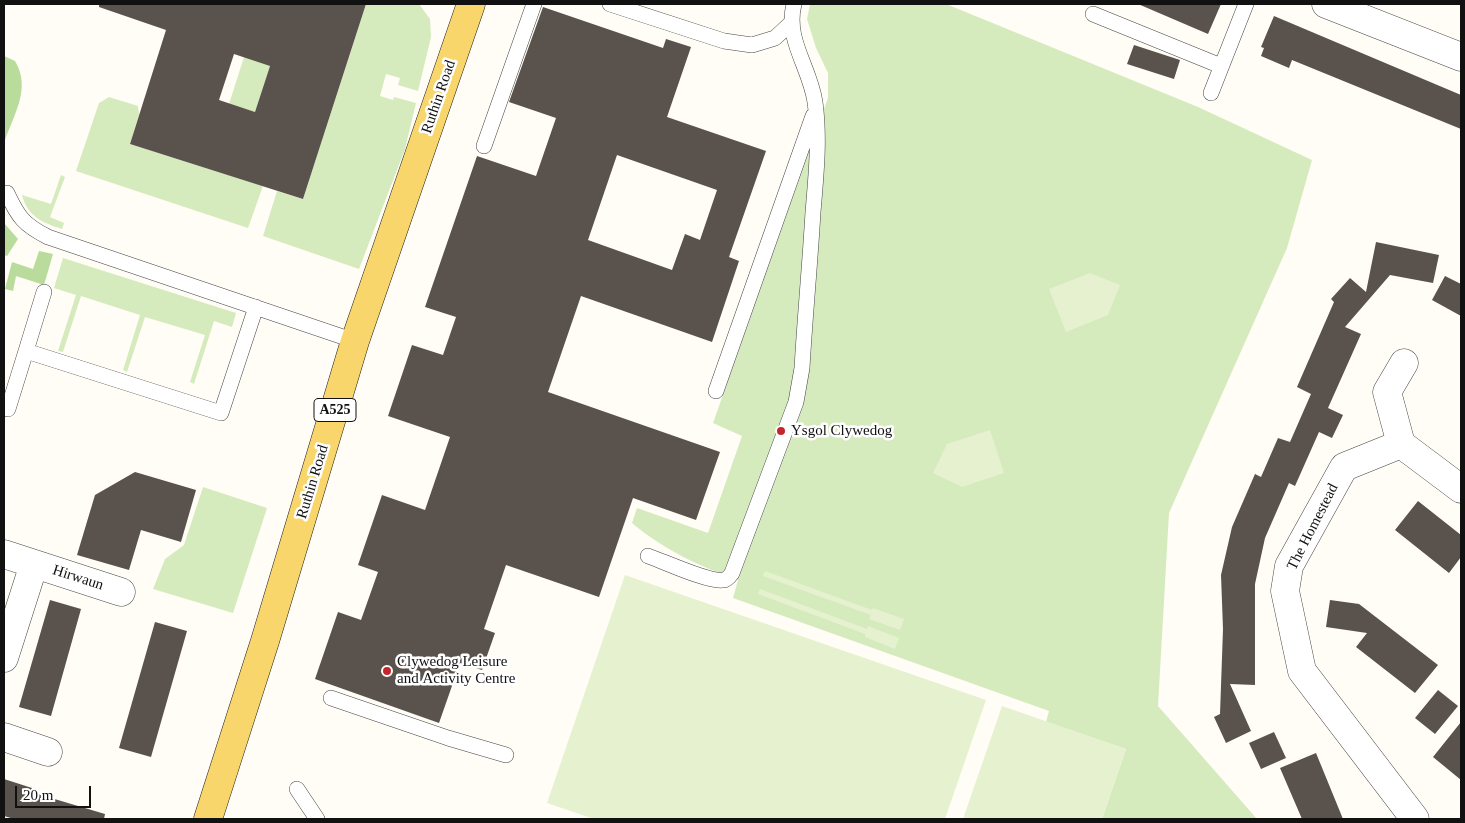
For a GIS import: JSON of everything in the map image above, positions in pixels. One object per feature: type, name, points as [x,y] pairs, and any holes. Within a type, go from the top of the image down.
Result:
[{"type":"main road","name":"Ruthin Road","points":[[208,819],[265,641],[355,341],[471,4]]},
{"type":"street","points":[[1326,4],[1461,57]]},
{"type":"street","points":[[1404,363],[1387,392],[1401,444],[1461,489]]},
{"type":"street","name":"The Homestead","points":[[1401,444],[1344,467],[1289,566],[1285,591],[1302,671],[1415,819]]},
{"type":"street","name":"Hirwaun","points":[[4,554],[121,592]]},
{"type":"street","name":"Hirwaun","points":[[4,658],[34,564]]},
{"type":"street","points":[[4,737],[48,752]]},
{"type":"lane","points":[[484,146],[534,4]]},
{"type":"lane","points":[[610,4],[724,41],[752,45],[775,38],[791,23]]},
{"type":"lane","points":[[648,556],[722,581],[732,573],[800,386],[817,156],[815,110],[810,83],[793,39],[791,23],[794,4]]},
{"type":"lane","points":[[1211,93],[1246,4]]},
{"type":"lane","points":[[1094,14],[1221,66]]},
{"type":"lane","points":[[716,391],[815,110]]},
{"type":"lane","points":[[7,193],[16,214],[31,228],[48,237],[355,341]]},
{"type":"lane","points":[[8,409],[44,292]]},
{"type":"lane","points":[[26,351],[221,413],[256,307]]},
{"type":"lane","points":[[331,698],[448,738],[506,755]]},
{"type":"lane","points":[[297,789],[317,819]]},
{"type":"green space","points":[[270,4],[290,4],[255,112],[229,104],[244,57],[251,59]]},
{"type":"green space","points":[[366,4],[419,4],[430,19],[431,37],[418,91],[398,85],[400,78],[386,74],[380,96],[393,100],[394,97],[416,103],[405,149],[359,269],[263,236],[277,191],[303,199]]},
{"type":"green space","points":[[810,4],[946,4],[1198,107],[1312,160],[1287,248],[1169,513],[1158,706],[1257,819],[1102,819],[1126,749],[1046,722],[1049,711],[733,598],[738,580],[682,556],[644,533],[632,523],[637,508],[708,533],[742,436],[713,423],[828,98],[828,73],[816,48],[807,19]]},
{"type":"green space","points":[[4,56],[15,61],[22,81],[20,100],[5,140]]},
{"type":"green space","points":[[109,97],[138,106],[139,114],[130,144],[263,186],[248,228],[76,171],[99,103]]},
{"type":"green space","points":[[61,175],[65,177],[50,217],[64,223],[62,229],[37,218],[24,202],[22,195],[51,204]]},
{"type":"green space","points":[[4,223],[18,239],[7,256],[4,255]]},
{"type":"green space","points":[[39,251],[53,254],[44,285],[16,276],[13,291],[5,289],[12,262],[33,269]]},
{"type":"green space","points":[[63,258],[236,313],[232,327],[214,321],[194,384],[190,382],[205,335],[145,317],[127,372],[123,370],[140,315],[81,296],[63,352],[58,351],[76,295],[54,288]]},
{"type":"green space","points":[[1090,273],[1120,285],[1108,315],[1066,332],[1049,289]]},
{"type":"green space","points":[[990,430],[1004,473],[962,487],[933,473],[947,444]]},
{"type":"green space","points":[[203,487],[267,508],[233,613],[153,589],[165,559],[184,545]]},
{"type":"green space","points":[[765,571],[872,610],[873,608],[904,619],[900,630],[869,619],[871,615],[763,576]]},
{"type":"green space","points":[[625,575],[986,700],[945,819],[594,819],[547,803]]},
{"type":"green space","points":[[760,589],[867,629],[868,626],[899,638],[895,649],[865,637],[865,634],[758,594]]},
{"type":"green space","points":[[1002,706],[1126,749],[1102,819],[963,819]]},
{"type":"building","points":[[99,4],[366,4],[303,199],[130,144],[166,30],[99,7]],"holes":[[[234,54],[270,66],[255,112],[219,100]]]},
{"type":"building","points":[[1138,4],[1221,4],[1208,34]]},
{"type":"building","points":[[543,7],[663,48],[666,39],[691,47],[667,117],[766,151],[729,257],[739,261],[712,342],[581,296],[548,392],[720,452],[696,520],[633,498],[599,597],[506,565],[484,629],[495,633],[482,670],[460,663],[439,723],[315,679],[338,612],[361,620],[378,572],[358,565],[382,495],[425,510],[450,437],[388,416],[412,345],[443,355],[456,317],[425,307],[477,156],[536,176],[556,118],[509,102]],"holes":[[[617,155],[717,190],[700,240],[685,234],[672,270],[588,240]]]},
{"type":"building","points":[[1274,16],[1461,95],[1461,129],[1292,60],[1289,68],[1261,56],[1264,48],[1261,47]]},
{"type":"building","points":[[1134,45],[1180,60],[1174,79],[1127,64]]},
{"type":"building","points":[[1376,242],[1439,255],[1433,283],[1390,275],[1345,327],[1361,334],[1328,408],[1343,415],[1332,438],[1319,432],[1295,486],[1289,483],[1265,538],[1255,584],[1255,685],[1230,684],[1251,731],[1226,743],[1214,717],[1220,714],[1223,629],[1221,575],[1232,527],[1255,474],[1261,477],[1278,438],[1290,442],[1311,394],[1297,387],[1334,302],[1331,299],[1350,278],[1366,292]]},
{"type":"building","points":[[1445,276],[1461,284],[1461,316],[1432,300]]},
{"type":"building","points":[[135,472],[196,490],[181,542],[141,530],[129,570],[77,555],[95,495]]},
{"type":"building","points":[[1418,501],[1461,535],[1461,557],[1449,573],[1395,530]]},
{"type":"building","points":[[50,600],[81,609],[51,716],[19,707]]},
{"type":"building","points":[[1330,600],[1359,604],[1438,665],[1415,693],[1356,647],[1367,633],[1326,627]]},
{"type":"building","points":[[155,622],[187,631],[151,757],[119,748]]},
{"type":"building","points":[[1438,690],[1458,706],[1435,734],[1415,718]]},
{"type":"building","points":[[1461,722],[1461,780],[1433,757]]},
{"type":"building","points":[[1274,732],[1286,758],[1261,769],[1249,743]]},
{"type":"building","points":[[1316,753],[1343,819],[1302,819],[1280,768]]},
{"type":"building","points":[[4,779],[32,788],[31,792],[105,814],[104,819],[14,819],[4,816]]},
{"type":"place","name":"Ysgol Clywedog","points":[[781,431]]},
{"type":"place","name":"Clywedog Leisure and Activity Centre","points":[[387,671]]}]
